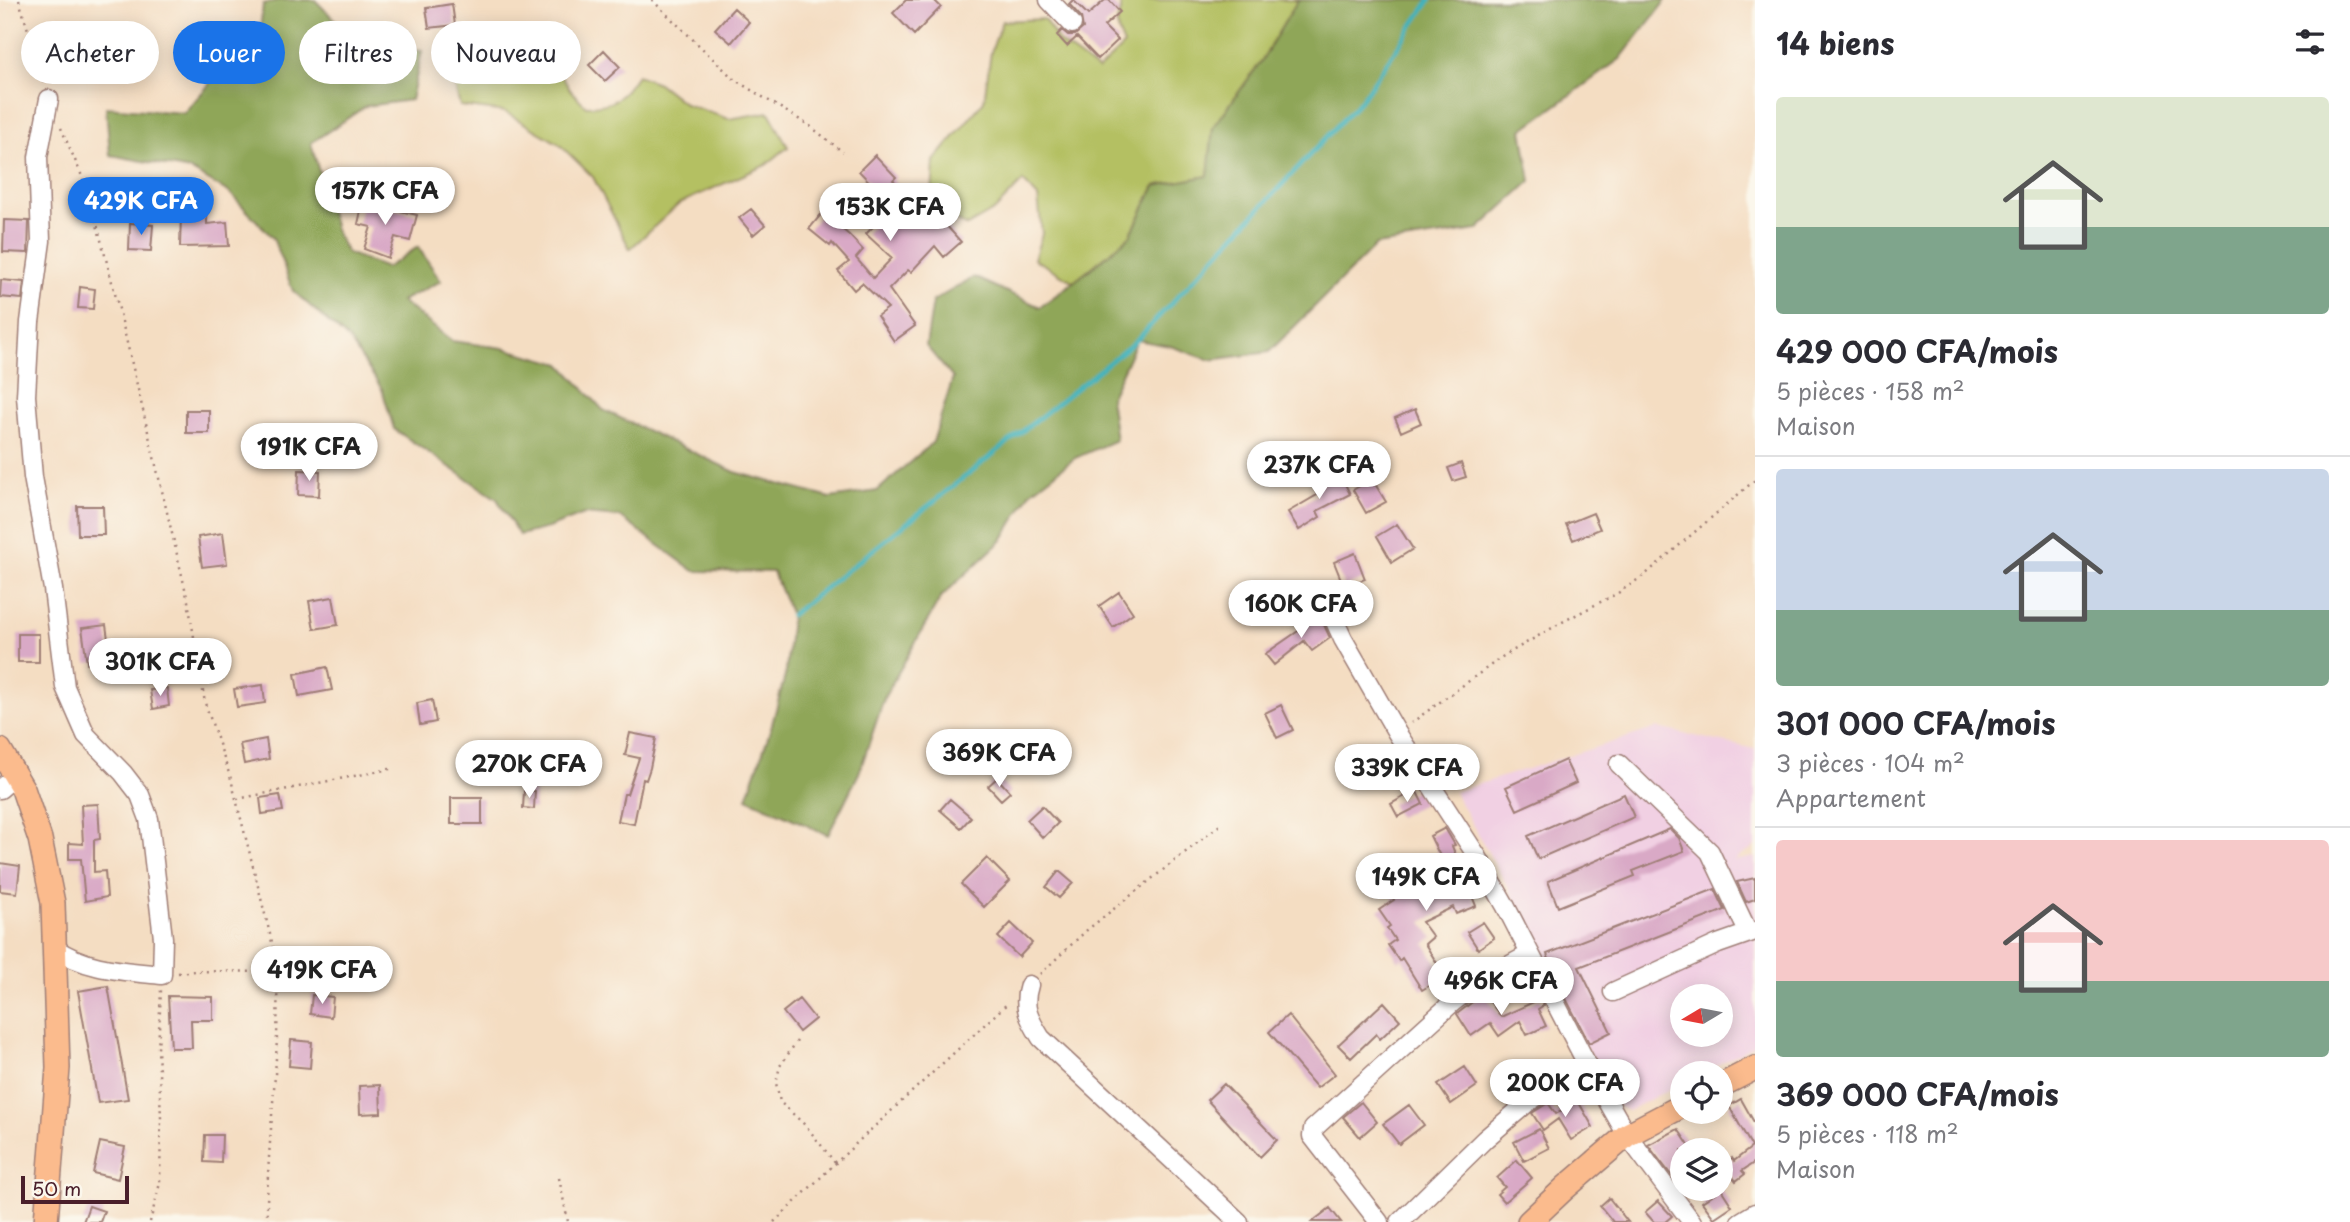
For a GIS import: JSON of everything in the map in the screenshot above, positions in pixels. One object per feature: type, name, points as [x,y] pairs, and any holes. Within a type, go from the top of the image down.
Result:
[{"type":"main road","points":[[0,750],[7,783],[23,789],[40,839],[53,903],[58,1068],[46,1222]]},
{"type":"main road","points":[[1733,1079],[1755,1068]]},
{"type":"main road","points":[[1529,1222],[1627,1136],[1670,1113]]},
{"type":"street","points":[[1049,0],[1072,24]]},
{"type":"street","points":[[49,99],[38,157],[41,241],[30,322],[26,396],[33,477],[65,687],[86,735],[141,796],[149,819],[163,938],[162,975],[111,969],[71,960],[55,948]]},
{"type":"street","points":[[1328,606],[1343,639],[1396,733],[1477,856],[1627,1136],[1692,1222]]},
{"type":"street","points":[[1613,992],[1752,932],[1710,852],[1619,764]]},
{"type":"street","points":[[1379,1222],[1312,1136],[1313,1129],[1453,1002],[1479,982],[1530,954]]},
{"type":"street","points":[[1028,985],[1025,999],[1027,1014],[1041,1038],[1240,1222]]},
{"type":"street","points":[[1400,1222],[1485,1139],[1527,1103],[1562,1080],[1590,1070]]},
{"type":"street","points":[[1740,1222],[1755,1213]]},
{"type":"path","points":[[19,0],[49,99],[88,190],[188,601],[205,703],[237,799],[274,950],[275,1098],[267,1166],[267,1222]]},
{"type":"path","points":[[652,0],[735,80],[810,126],[843,152]]},
{"type":"path","points":[[1396,733],[1503,657],[1618,593],[1646,574],[1755,480]]},
{"type":"path","points":[[237,799],[395,768]]},
{"type":"path","points":[[774,1222],[1087,930],[1220,824]]},
{"type":"path","points":[[150,1222],[160,1183],[158,1049],[162,975],[195,971],[276,972]]},
{"type":"path","points":[[797,1041],[780,1066],[776,1083],[780,1102],[806,1126],[836,1164]]},
{"type":"path","points":[[559,1178],[568,1222]]},
{"type":"shaded area","points":[[1657,728],[1755,749],[1755,846],[1734,861],[1755,857],[1755,1045],[1725,1061],[1670,1061],[1670,1089],[1628,1111],[1620,1107],[1585,1044],[1509,889],[1454,792]]},
{"type":"green space","points":[[279,0],[315,0],[336,21],[299,21],[299,84],[415,84],[411,100],[366,106],[311,143],[336,233],[347,253],[386,268],[418,247],[441,281],[401,301],[452,341],[503,348],[561,364],[603,410],[735,472],[830,498],[877,491],[933,442],[953,378],[926,346],[933,301],[974,277],[1040,307],[1130,236],[1155,186],[1208,176],[1213,128],[1262,60],[1298,0],[1666,0],[1620,59],[1522,130],[1531,181],[1477,230],[1376,245],[1269,352],[1210,360],[1170,346],[1137,340],[1110,398],[1116,440],[1075,458],[1031,492],[1002,540],[941,597],[885,696],[859,773],[828,835],[747,798],[771,728],[786,672],[791,615],[773,572],[694,571],[620,517],[584,514],[548,528],[519,535],[497,499],[394,429],[382,389],[349,340],[293,291],[273,238],[230,193],[190,170],[110,155],[106,107],[184,113],[209,84],[285,84],[285,21],[261,21],[263,4]]},
{"type":"green space","points":[[1116,0],[1298,0],[1262,60],[1213,128],[1208,176],[1155,186],[1130,236],[1074,282],[1034,259],[1042,234],[1038,197],[1023,181],[995,210],[967,226],[945,214],[938,201],[932,198],[934,161],[984,101],[991,52],[1002,21],[1044,19],[1059,42],[1098,70],[1124,45],[1117,25],[1121,5]]},
{"type":"green space","points":[[417,50],[422,51],[417,73]]},
{"type":"green space","points":[[637,75],[658,83],[685,104],[729,119],[769,112],[788,147],[766,165],[680,203],[630,249],[593,177],[559,144],[505,112],[460,106],[454,84],[567,84],[586,106],[604,105],[616,100]]},
{"type":"building","points":[[906,0],[934,0],[941,7],[914,35],[893,13]]},
{"type":"building","points":[[1073,0],[1088,15],[1105,0],[1109,0],[1120,12],[1104,26],[1118,40],[1098,59],[1077,37],[1067,46],[1057,35],[1062,30],[1068,35],[1075,35],[1083,28],[1081,17],[1069,4]]},
{"type":"building","points":[[452,4],[454,21],[431,21],[429,28],[426,8]]},
{"type":"building","points":[[734,8],[749,22],[731,43],[715,29]]},
{"type":"building","points":[[604,50],[620,67],[605,81],[589,65]]},
{"type":"building","points":[[875,155],[896,177],[893,180],[915,201],[919,195],[939,213],[937,215],[961,242],[944,257],[935,246],[911,272],[908,270],[889,289],[915,326],[894,341],[877,316],[888,308],[862,283],[854,290],[838,271],[849,262],[832,243],[830,246],[809,229],[823,212],[863,250],[856,258],[873,278],[892,258],[866,234],[891,208],[859,171]]},
{"type":"building","points":[[363,202],[417,215],[410,241],[395,237],[388,258],[364,249],[371,227],[358,224]]},
{"type":"building","points":[[751,209],[765,225],[753,235],[739,218]]},
{"type":"building","points":[[181,215],[207,216],[207,224],[227,222],[229,246],[180,247]]},
{"type":"building","points":[[4,220],[29,221],[28,253],[3,252]]},
{"type":"building","points":[[130,223],[153,225],[151,251],[129,250]]},
{"type":"building","points":[[1,280],[24,282],[22,299],[0,297]]},
{"type":"building","points":[[80,287],[95,289],[93,309],[78,308]]},
{"type":"building","points":[[1415,409],[1421,423],[1401,432],[1395,418]]},
{"type":"building","points":[[186,410],[209,410],[209,433],[186,433]]},
{"type":"building","points":[[1461,463],[1466,477],[1453,481],[1448,468]]},
{"type":"building","points":[[299,470],[320,471],[319,496],[298,495]]},
{"type":"building","points":[[1340,474],[1350,494],[1317,511],[1320,517],[1299,530],[1288,512],[1317,495],[1314,487]]},
{"type":"building","points":[[1372,479],[1386,502],[1366,513],[1353,490]]},
{"type":"building","points":[[77,506],[103,506],[104,535],[78,535]]},
{"type":"building","points":[[1593,513],[1600,529],[1573,540],[1566,524]]},
{"type":"building","points":[[1397,524],[1413,549],[1392,562],[1377,536]]},
{"type":"building","points":[[223,533],[227,564],[202,567],[198,537]]},
{"type":"building","points":[[1355,553],[1365,579],[1344,587],[1334,562]]},
{"type":"building","points":[[1119,592],[1133,613],[1113,627],[1099,606]]},
{"type":"building","points":[[333,597],[338,625],[314,629],[309,601]]},
{"type":"building","points":[[1320,616],[1330,638],[1312,651],[1304,641],[1274,665],[1265,654]]},
{"type":"building","points":[[106,625],[111,660],[87,663],[82,628]]},
{"type":"building","points":[[18,634],[39,634],[39,662],[18,662]]},
{"type":"building","points":[[327,667],[332,690],[299,696],[295,674]]},
{"type":"building","points":[[263,685],[265,703],[237,707],[234,689]]},
{"type":"building","points":[[167,688],[169,706],[153,709],[150,690]]},
{"type":"building","points":[[432,700],[436,722],[420,725],[417,703]]},
{"type":"building","points":[[1281,705],[1293,730],[1277,738],[1265,713]]},
{"type":"building","points":[[630,733],[656,738],[650,768],[646,780],[643,779],[634,824],[618,821],[624,794],[627,794],[639,758],[625,755]]},
{"type":"building","points":[[266,739],[269,759],[244,764],[240,744]]},
{"type":"building","points":[[1565,760],[1576,783],[1517,810],[1506,787]]},
{"type":"building","points":[[997,778],[1010,792],[1001,800],[988,786]]},
{"type":"building","points":[[1416,790],[1423,804],[1398,817],[1391,804]]},
{"type":"building","points":[[524,791],[535,791],[534,809],[523,808]]},
{"type":"building","points":[[1624,794],[1634,817],[1538,859],[1528,836]]},
{"type":"building","points":[[280,795],[283,811],[262,814],[260,798]]},
{"type":"building","points":[[451,798],[482,798],[482,824],[451,824]]},
{"type":"building","points":[[950,799],[971,817],[961,828],[940,810]]},
{"type":"building","points":[[98,804],[100,839],[94,840],[94,872],[105,871],[107,897],[85,901],[81,859],[69,859],[69,843],[83,844],[81,805]]},
{"type":"building","points":[[1042,806],[1058,823],[1043,838],[1027,820]]},
{"type":"building","points":[[1445,828],[1455,845],[1452,846],[1476,906],[1456,914],[1453,907],[1422,922],[1433,937],[1425,944],[1445,976],[1422,990],[1402,958],[1399,961],[1388,945],[1395,940],[1387,928],[1390,926],[1379,910],[1394,900],[1390,892],[1416,877],[1426,895],[1447,886],[1437,863],[1442,860],[1430,836]]},
{"type":"building","points":[[1670,829],[1679,838],[1684,851],[1633,871],[1635,876],[1558,907],[1548,881]]},
{"type":"building","points":[[987,858],[1010,881],[984,907],[961,884]]},
{"type":"building","points":[[0,863],[20,866],[17,893],[0,891]]},
{"type":"building","points":[[1059,871],[1073,883],[1059,898],[1046,887]]},
{"type":"building","points":[[1755,878],[1755,899],[1746,902],[1737,882]]},
{"type":"building","points":[[1715,889],[1725,910],[1579,967],[1611,1032],[1589,1043],[1559,985],[1547,954]]},
{"type":"building","points":[[1483,922],[1494,938],[1478,949],[1467,932]]},
{"type":"building","points":[[1011,923],[1032,943],[1019,957],[998,937]]},
{"type":"building","points":[[108,986],[128,1099],[98,1103],[78,991]]},
{"type":"building","points":[[1484,993],[1501,1017],[1540,999],[1544,1005],[1538,1009],[1546,1026],[1527,1035],[1520,1021],[1499,1036],[1490,1023],[1471,1036],[1457,1014]]},
{"type":"building","points":[[312,995],[333,997],[331,1017],[310,1014]]},
{"type":"building","points":[[168,996],[213,997],[213,1020],[191,1020],[192,1048],[171,1048]]},
{"type":"building","points":[[799,999],[815,1019],[799,1032],[783,1012]]},
{"type":"building","points":[[1384,1002],[1400,1020],[1380,1039],[1376,1034],[1351,1058],[1338,1045]]},
{"type":"building","points":[[1288,1015],[1335,1074],[1317,1088],[1269,1032]]},
{"type":"building","points":[[291,1040],[312,1042],[310,1068],[289,1066]]},
{"type":"building","points":[[1465,1067],[1477,1086],[1451,1104],[1438,1085]]},
{"type":"building","points":[[1224,1084],[1277,1140],[1260,1157],[1207,1100]]},
{"type":"building","points":[[380,1085],[381,1113],[360,1114],[359,1086]]},
{"type":"building","points":[[1741,1099],[1755,1124],[1755,1162],[1742,1171],[1745,1174],[1736,1181],[1733,1177],[1733,1160],[1752,1147],[1733,1113],[1733,1104]]},
{"type":"building","points":[[1578,1101],[1593,1127],[1571,1140],[1558,1119],[1543,1130],[1532,1113],[1548,1103],[1556,1114]]},
{"type":"building","points":[[1361,1102],[1377,1122],[1360,1137],[1343,1117]]},
{"type":"building","points":[[1409,1105],[1424,1125],[1399,1144],[1383,1124]]},
{"type":"building","points":[[1539,1129],[1549,1148],[1524,1161],[1514,1142]]},
{"type":"building","points":[[1678,1129],[1684,1138],[1670,1138],[1670,1173],[1648,1145]]},
{"type":"building","points":[[205,1135],[222,1135],[221,1163],[204,1162]]},
{"type":"building","points":[[100,1142],[125,1147],[118,1179],[93,1173]]},
{"type":"building","points":[[1517,1160],[1532,1178],[1504,1202],[1497,1194],[1505,1187],[1497,1178]]},
{"type":"building","points":[[1609,1198],[1628,1222],[1613,1222],[1600,1206]]},
{"type":"building","points":[[1658,1201],[1672,1216],[1665,1222],[1654,1222],[1645,1212]]},
{"type":"building","points":[[1729,1201],[1732,1206],[1714,1218],[1702,1202]]},
{"type":"building","points":[[89,1206],[104,1211],[100,1222],[83,1222]]},
{"type":"building","points":[[1330,1208],[1341,1222],[1312,1222]]},
{"type":"waterway","points":[[791,615],[1137,340],[1361,100],[1430,0]]}]
